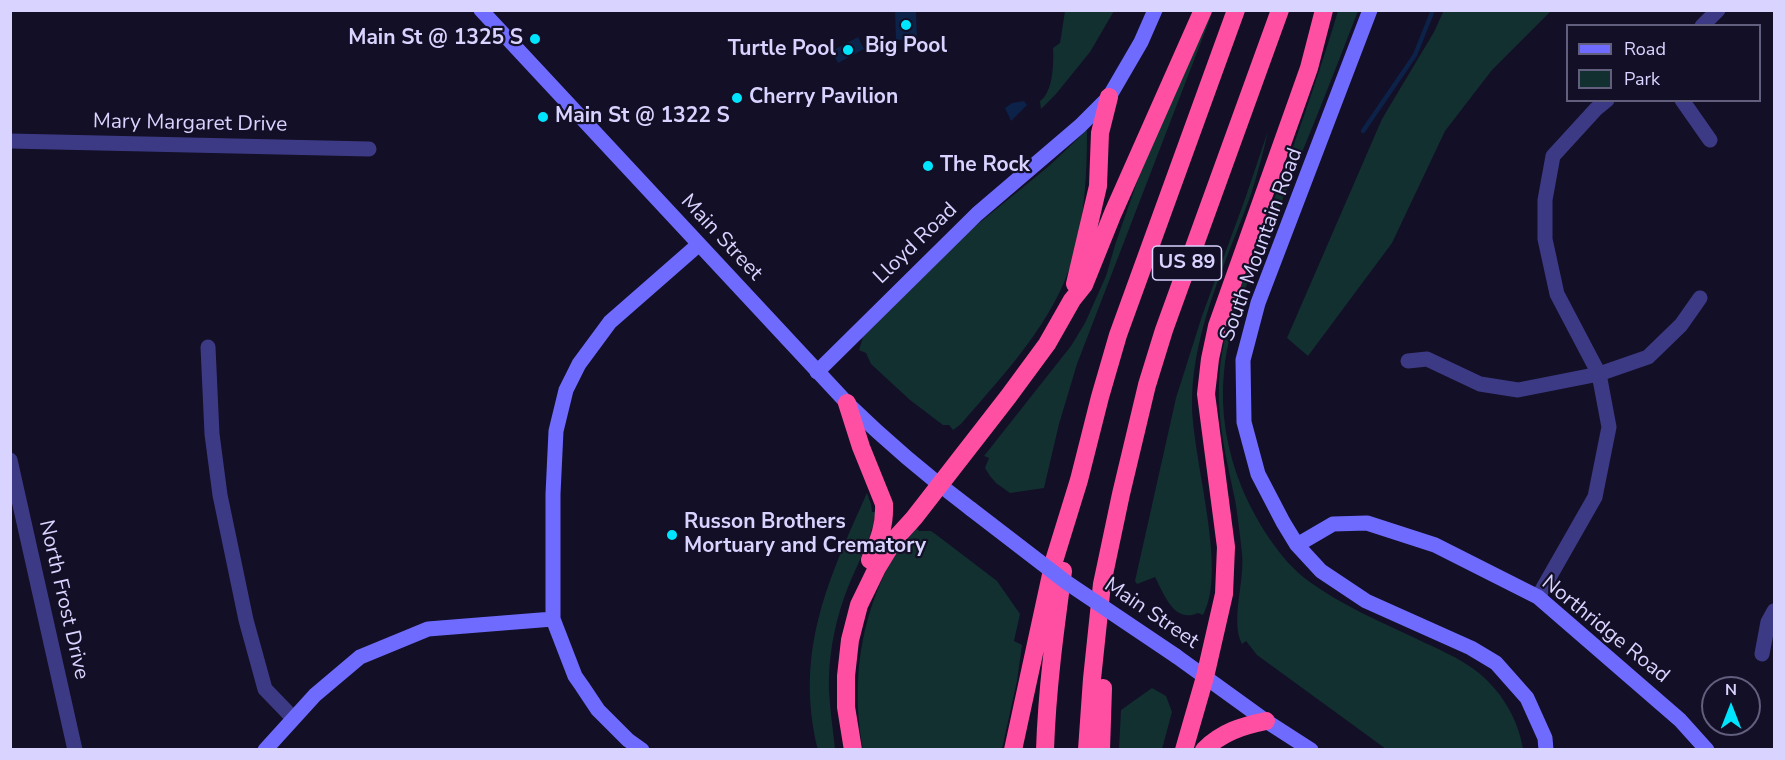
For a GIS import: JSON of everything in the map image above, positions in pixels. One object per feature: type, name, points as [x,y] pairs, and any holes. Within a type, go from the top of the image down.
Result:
[{"type":"highway","points":[[853,750],[846,707],[846,676],[850,640],[859,605],[894,540],[914,518],[1047,344],[1072,300],[1084,285],[1113,213],[1203,10]]},
{"type":"highway","name":"US 89","points":[[1046,750],[1046,712],[1055,627],[1078,480],[1118,335],[1236,10]]},
{"type":"highway","name":"US 89","points":[[1087,750],[1102,584],[1120,494],[1147,385],[1164,330],[1280,10]]},
{"type":"highway","points":[[1184,750],[1205,677],[1224,594],[1226,547],[1207,403],[1207,376],[1213,342],[1309,68],[1324,10]]},
{"type":"highway","points":[[1072,300],[1098,186],[1100,133],[1109,97]]},
{"type":"highway","points":[[846,403],[884,504],[881,536],[862,585],[864,595]]},
{"type":"highway","points":[[1013,750],[1054,561],[1078,480]]},
{"type":"highway","points":[[1101,750],[1106,648],[1115,567],[1115,523]]},
{"type":"highway","points":[[1204,750],[1215,739],[1239,727],[1266,721]]},
{"type":"street","name":"Main Street","points":[[481,10],[846,403],[886,441],[939,485],[1066,582],[1311,750]]},
{"type":"street","name":"Lloyd Road","points":[[817,372],[978,214],[1083,123],[1109,97],[1155,10]]},
{"type":"street","name":"South Mountain Road","points":[[1370,10],[1258,303],[1243,360],[1244,422],[1258,474],[1297,545],[1322,571],[1366,601],[1471,648],[1496,663],[1527,698],[1545,738],[1546,750]]},
{"type":"street","points":[[1704,24],[1718,10]]},
{"type":"street","points":[[1538,597],[1595,498],[1609,427],[1599,374],[1557,294],[1545,239],[1545,200],[1553,156],[1605,102]]},
{"type":"street","points":[[1683,102],[1710,140]]},
{"type":"street","name":"Mary Margaret Drive","points":[[10,141],[369,149]]},
{"type":"street","points":[[642,750],[628,740],[598,710],[574,676],[554,619],[552,494],[555,440],[566,390],[579,364],[610,322],[698,245]]},
{"type":"street","points":[[1408,361],[1427,359],[1480,384],[1518,390],[1599,374],[1648,357],[1681,325],[1700,298]]},
{"type":"street","points":[[208,347],[212,434],[219,495],[246,620],[266,689],[293,718]]},
{"type":"street","name":"North Frost Drive","points":[[10,460],[75,750]]},
{"type":"street","name":"Northridge Road","points":[[1297,545],[1333,524],[1367,523],[1434,545],[1538,597],[1680,720],[1707,750]]},
{"type":"street","points":[[1762,654],[1767,622],[1774,611]]},
{"type":"street","points":[[265,750],[315,695],[360,657],[428,629],[554,619]]},
{"type":"green space","points":[[1444,10],[1551,11],[1492,70],[1445,131],[1392,243],[1308,356],[1287,338],[1382,119],[1434,32]]},
{"type":"green space","points":[[1065,11],[1114,11],[1090,52],[1041,109],[1040,101],[1048,91],[1050,84],[1053,48],[1060,43]]},
{"type":"green space","points":[[1206,11],[1213,11],[1077,364],[1059,424],[1044,488],[1010,493],[990,476],[985,468],[989,458],[984,456],[1071,346],[1085,323],[1106,276],[1142,168]]},
{"type":"green space","points":[[1338,11],[1358,11],[1252,271],[1231,331],[1223,387],[1224,417],[1229,446],[1242,488],[1254,512],[1269,538],[1287,561],[1307,580],[1347,605],[1448,654],[1475,670],[1493,686],[1507,705],[1517,726],[1523,749],[1386,749],[1257,655],[1246,641],[1242,644],[1239,635],[1237,624],[1242,554],[1236,506],[1221,427],[1219,398],[1224,341],[1229,321],[1294,143]]},
{"type":"green space","points":[[1087,130],[1083,211],[1073,258],[1054,304],[1026,346],[994,386],[953,430],[949,425],[943,425],[910,400],[871,364],[866,353],[859,350],[863,337],[967,233],[1049,166]]},
{"type":"green space","points":[[1268,131],[1253,189],[1205,321],[1194,372],[1193,421],[1212,569],[1210,595],[1203,615],[1182,614],[1171,606],[1155,577],[1137,584],[1135,581],[1176,398],[1202,316]]},
{"type":"green space","points":[[867,493],[872,512],[876,512],[874,523],[840,609],[831,655],[829,690],[835,749],[818,750],[812,714],[810,681],[819,617],[840,556]]},
{"type":"green space","points":[[916,528],[919,531],[931,531],[997,581],[1020,614],[1014,641],[1022,645],[1017,681],[1002,749],[863,750],[858,684],[868,619],[883,577],[901,545]]},
{"type":"green space","points":[[1152,688],[1166,696],[1172,712],[1162,749],[1119,749],[1121,710]]},
{"type":"water","name":"Big Pool","points":[[895,11],[916,11],[917,39],[896,40]]},
{"type":"water","name":"Turtle Pool","points":[[858,37],[864,49],[838,63],[832,51]]},
{"type":"water","points":[[1024,101],[1027,105],[1011,121],[1005,108],[1012,103]]},
{"type":"waterway","points":[[1363,131],[1415,55],[1433,10]]},
{"type":"place","name":"Big Pool","points":[[906,25]]},
{"type":"place","name":"Main St @ 1325 S","points":[[535,39]]},
{"type":"place","name":"Turtle Pool","points":[[848,50]]},
{"type":"place","name":"Cherry Pavilion","points":[[737,98]]},
{"type":"place","name":"Main St @ 1322 S","points":[[543,117]]},
{"type":"place","name":"The Rock","points":[[928,166]]},
{"type":"place","name":"Russon Brothers Mortuary and Crematory","points":[[672,535]]}]
